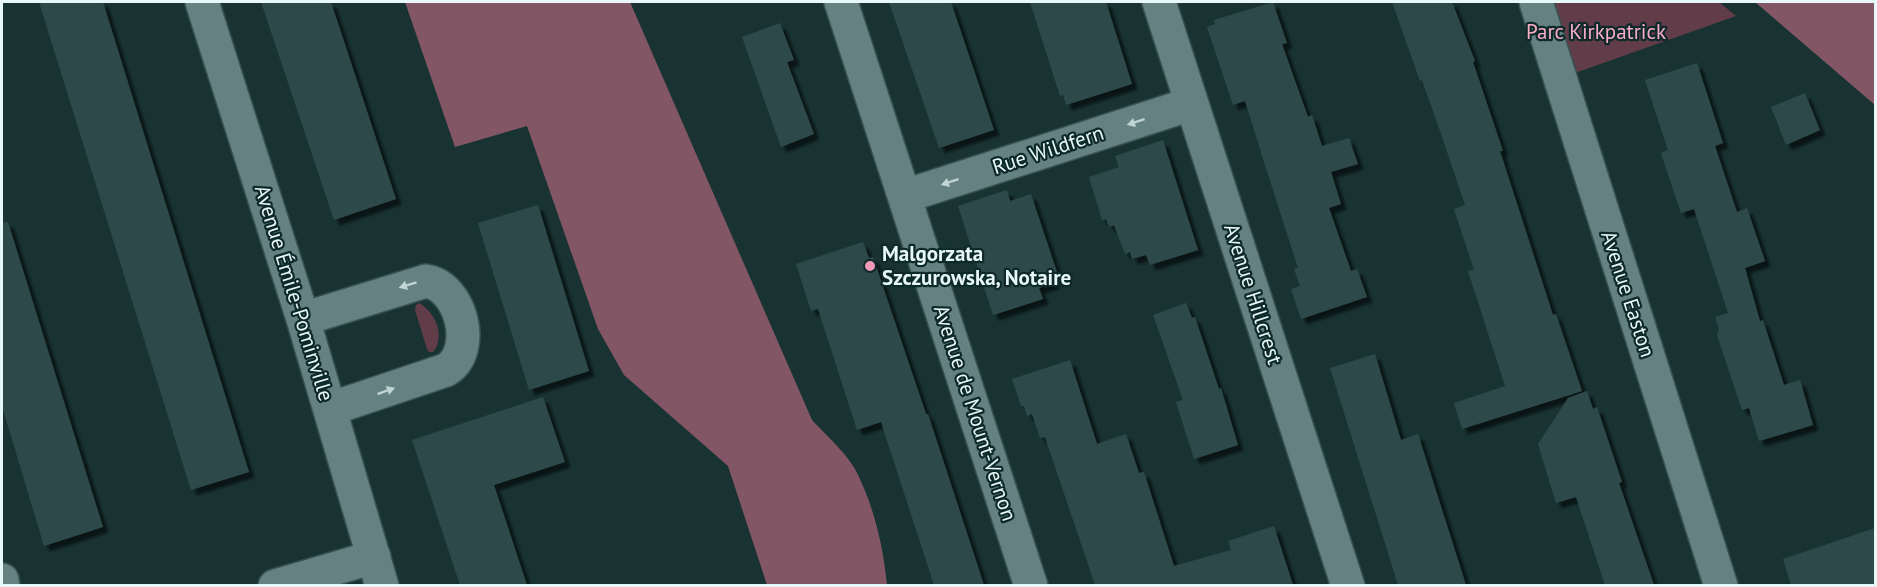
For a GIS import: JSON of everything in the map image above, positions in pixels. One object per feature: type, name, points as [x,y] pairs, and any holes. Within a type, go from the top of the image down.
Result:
[{"type":"street","name":"Avenue Émile-Pominville","points":[[202,2],[303,319],[378,571]]},
{"type":"street","name":"Avenue de Mount-Vernon","points":[[841,2],[1031,585]]},
{"type":"street","name":"Avenue Hillcrest","points":[[1159,2],[1348,585]]},
{"type":"street","name":"Avenue Easton","points":[[1536,2],[1721,585]]},
{"type":"street","name":"Rue Wildfern","points":[[905,196],[1191,104]]},
{"type":"street","points":[[303,319],[426,280],[440,285],[447,292],[459,316],[463,343],[460,355],[454,364],[446,369],[330,409]]},
{"type":"street","points":[[275,585],[378,571]]},
{"type":"street","points":[[2,580],[3,585]]},
{"type":"green space","name":"Parc Kirkpatrick","points":[[1553,2],[1719,2],[1736,16],[1575,73]]},
{"type":"green space","points":[[419,303],[430,312],[439,332],[437,346],[433,352],[427,349],[415,310]]},
{"type":"shaded area","points":[[405,2],[630,2],[812,420],[846,457],[862,483],[877,526],[887,585],[767,585],[728,466],[624,375],[598,329],[527,126],[455,147]]},
{"type":"shaded area","points":[[1755,2],[1875,2],[1875,105]]},
{"type":"building","points":[[39,2],[103,2],[249,472],[191,490]]},
{"type":"building","points":[[261,2],[331,2],[396,199],[334,220]]},
{"type":"building","points":[[889,2],[951,2],[994,130],[939,148]]},
{"type":"building","points":[[1030,2],[1106,2],[1132,84],[1066,105],[1063,95],[1060,96]]},
{"type":"building","points":[[1273,2],[1287,43],[1282,44],[1308,117],[1312,115],[1322,146],[1349,138],[1358,164],[1331,172],[1341,204],[1329,208],[1351,271],[1357,269],[1367,297],[1301,319],[1291,289],[1300,286],[1294,269],[1298,268],[1245,101],[1233,105],[1207,27],[1215,24],[1214,20]]},
{"type":"building","points":[[1392,2],[1452,2],[1475,61],[1473,62],[1503,151],[1500,151],[1553,315],[1556,314],[1582,391],[1462,429],[1454,403],[1505,386],[1468,271],[1474,270],[1454,209],[1465,205],[1422,80],[1420,81]]},
{"type":"building","points":[[780,23],[794,60],[787,62],[814,134],[781,147],[742,37]]},
{"type":"building","points":[[1697,63],[1723,143],[1715,146],[1737,212],[1747,208],[1765,261],[1745,268],[1760,321],[1763,320],[1784,385],[1800,380],[1813,425],[1759,441],[1749,408],[1742,410],[1717,335],[1719,329],[1715,317],[1728,313],[1694,209],[1681,213],[1661,153],[1668,150],[1645,80]]},
{"type":"building","points":[[1805,93],[1820,130],[1786,145],[1771,107]]},
{"type":"building","points":[[1163,140],[1198,250],[1150,265],[1146,255],[1132,259],[1130,252],[1125,254],[1114,225],[1109,227],[1106,219],[1102,220],[1089,177],[1119,167],[1115,156]]},
{"type":"building","points":[[1007,190],[1010,201],[1031,194],[1058,275],[1052,277],[1054,284],[1039,288],[1043,299],[993,315],[958,206]]},
{"type":"building","points":[[538,205],[589,371],[529,390],[478,223]]},
{"type":"building","points":[[8,222],[103,527],[44,546],[2,406],[2,223]]},
{"type":"building","points":[[863,242],[869,258],[873,257],[984,585],[934,585],[881,422],[857,430],[818,309],[811,311],[796,264]]},
{"type":"building","points":[[1186,303],[1192,318],[1195,317],[1219,389],[1221,388],[1238,445],[1194,459],[1176,402],[1183,400],[1153,315]]},
{"type":"building","points":[[1375,354],[1401,440],[1418,434],[1466,585],[1398,585],[1330,368]]},
{"type":"building","points":[[1070,360],[1097,444],[1126,434],[1139,473],[1144,472],[1174,566],[1231,550],[1228,541],[1274,526],[1293,585],[1095,585],[1045,437],[1040,438],[1032,414],[1027,416],[1024,406],[1021,406],[1012,379]]},
{"type":"building","points":[[1587,391],[1593,409],[1597,407],[1622,482],[1619,483],[1654,585],[1605,585],[1576,497],[1556,503],[1538,444],[1568,398]]},
{"type":"building","points":[[543,397],[565,462],[494,485],[527,585],[460,585],[412,440]]},
{"type":"building","points":[[1875,528],[1875,585],[1791,585],[1783,559]]},
{"type":"place","name":"Malgorzata Szczurowska, Notaire","points":[[870,266]]}]
